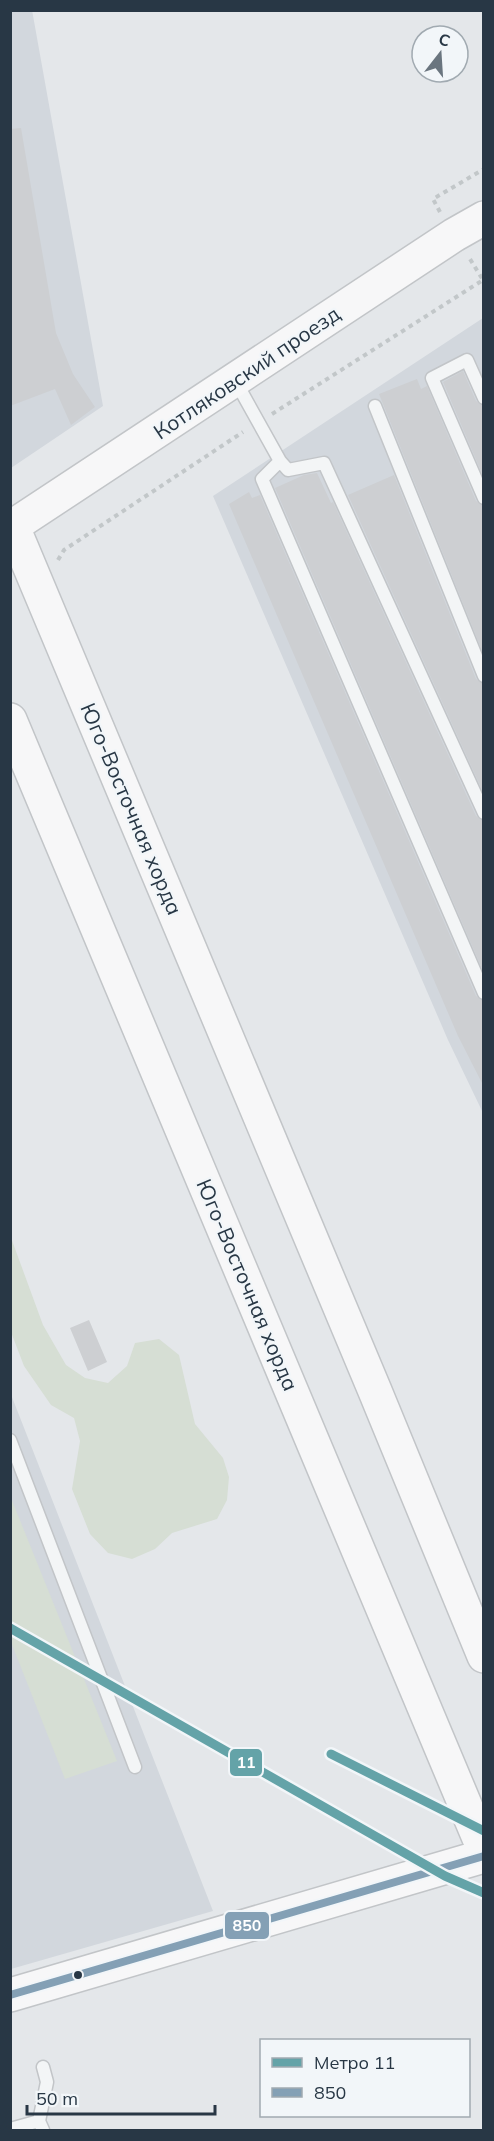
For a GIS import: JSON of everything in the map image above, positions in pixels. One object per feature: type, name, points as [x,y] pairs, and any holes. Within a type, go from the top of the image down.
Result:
[{"type":"main road","name":"Котляковский проезд","points":[[12,527],[483,218]]},
{"type":"main road","name":"Юго-Восточная хорда","points":[[12,527],[375,1391],[483,1656]]},
{"type":"main road","name":"Юго-Восточная хорда","points":[[10,720],[483,1850]]},
{"type":"main road","points":[[10,1995],[483,1856]]},
{"type":"lane","points":[[483,398],[467,360],[432,378],[483,498]]},
{"type":"lane","points":[[236,381],[280,461],[288,470],[324,463],[483,813]]},
{"type":"lane","points":[[375,406],[483,676]]},
{"type":"lane","points":[[280,461],[262,479],[483,993]]},
{"type":"lane","points":[[10,1440],[135,1767]]},
{"type":"lane","points":[[10,2129],[41,2126],[47,2082],[43,2067]]},
{"type":"path","points":[[58,569],[59,556],[64,550],[258,422],[483,280],[433,199],[483,169]]},
{"type":"shaded area","points":[[32,10],[103,406],[11,468],[10,11]]},
{"type":"shaded area","points":[[483,318],[483,1113],[448,1040],[213,496]]},
{"type":"shaded area","points":[[10,1235],[43,1325],[66,1365],[85,1378],[108,1383],[127,1366],[135,1343],[159,1339],[179,1355],[195,1424],[223,1458],[229,1477],[227,1500],[217,1519],[172,1533],[155,1549],[132,1559],[108,1553],[90,1534],[72,1489],[80,1441],[74,1418],[51,1405],[24,1366],[11,1332]]},
{"type":"shaded area","points":[[10,1392],[213,1911],[11,1969],[10,1969]]},
{"type":"shaded area","points":[[11,1498],[117,1761],[65,1779],[11,1642]]},
{"type":"building","points":[[21,128],[56,333],[73,374],[95,407],[71,425],[55,389],[10,406],[10,129]]},
{"type":"building","points":[[463,371],[476,401],[483,406],[483,476],[443,382]]},
{"type":"building","points":[[417,379],[421,389],[427,386],[476,501],[483,506],[483,653],[379,394]]},
{"type":"building","points":[[317,473],[331,503],[333,502],[476,816],[483,821],[483,971],[275,488],[304,475]]},
{"type":"building","points":[[394,475],[476,679],[483,684],[483,792],[348,495]]},
{"type":"building","points":[[249,492],[252,498],[260,495],[476,996],[483,1001],[483,1085],[458,1036],[229,504]]},
{"type":"building","points":[[89,1320],[107,1362],[88,1371],[70,1328]]},
{"type":"metro line","name":"11","points":[[10,1628],[445,1876],[484,1893]]},
{"type":"metro line","name":"11","points":[[331,1754],[484,1831]]},
{"type":"transit line","name":"850","points":[[10,1995],[484,1856]]}]
